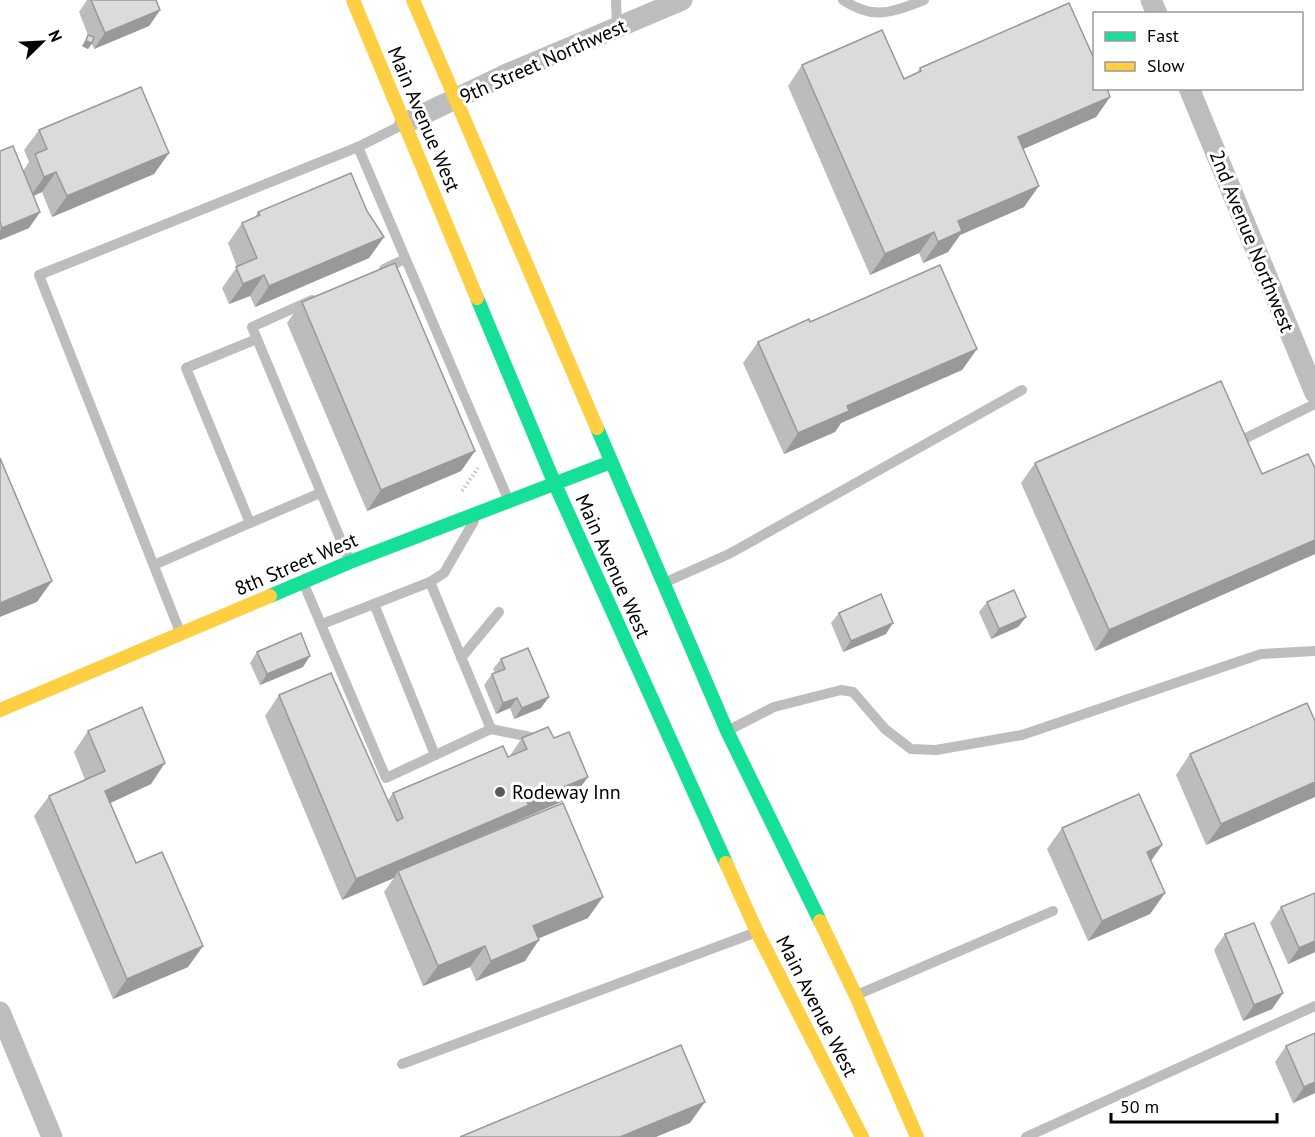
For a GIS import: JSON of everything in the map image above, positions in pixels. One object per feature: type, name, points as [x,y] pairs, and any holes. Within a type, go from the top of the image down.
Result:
[{"type":"main road","name":"Main Avenue West","points":[[352,0],[554,482],[757,932],[862,1137]]},
{"type":"main road","name":"Main Avenue West","points":[[413,0],[663,584],[728,730],[856,996],[917,1137]]},
{"type":"main road","name":"8th Street West","points":[[0,711],[350,562],[508,499],[611,462]]},
{"type":"street","name":"9th Street Northwest","points":[[405,123],[682,0]]},
{"type":"street","name":"2nd Avenue Northwest","points":[[1190,90],[1315,393]]},
{"type":"street","points":[[0,1012],[52,1137]]},
{"type":"lane","points":[[616,0],[617,28]]},
{"type":"lane","points":[[843,0],[855,8],[886,14],[924,0]]},
{"type":"lane","points":[[181,634],[39,275],[358,147],[405,123]]},
{"type":"lane","points":[[358,147],[508,499]]},
{"type":"lane","points":[[372,274],[405,259]]},
{"type":"lane","points":[[328,293],[252,327],[350,562]]},
{"type":"lane","points":[[250,523],[186,369],[257,339]]},
{"type":"lane","points":[[663,584],[729,554],[1022,390]]},
{"type":"lane","points":[[1244,439],[1315,404]]},
{"type":"lane","points":[[154,565],[320,492]]},
{"type":"lane","points":[[322,624],[430,582],[444,573],[457,554],[478,512]]},
{"type":"lane","points":[[303,582],[386,778],[490,729],[548,740]]},
{"type":"lane","points":[[430,582],[490,729]]},
{"type":"lane","points":[[374,604],[435,754]]},
{"type":"lane","points":[[461,658],[499,612]]},
{"type":"lane","points":[[728,730],[774,707],[841,690],[853,692],[885,729],[911,749],[936,750],[1022,735],[1261,654],[1315,651]]},
{"type":"lane","points":[[856,996],[1053,911]]},
{"type":"lane","points":[[402,1064],[757,932]]},
{"type":"lane","points":[[1026,1137],[1315,1006]]},
{"type":"building","points":[[91,0],[156,0],[160,10],[105,33]]},
{"type":"building","points":[[1069,3],[1093,57],[1093,90],[1108,90],[1110,97],[1018,137],[1039,186],[958,221],[962,231],[938,242],[934,232],[885,254],[802,65],[882,30],[904,79],[921,71],[920,68]]},
{"type":"building","points":[[88,35],[94,37],[92,43],[86,41]]},
{"type":"building","points":[[141,87],[169,153],[67,196],[56,172],[44,177],[35,154],[47,149],[39,130]]},
{"type":"building","points":[[13,146],[40,212],[2,228],[0,222],[0,151]]},
{"type":"building","points":[[351,173],[367,211],[384,237],[269,286],[264,275],[243,284],[236,267],[257,258],[242,223],[260,215],[258,212]]},
{"type":"building","points":[[395,263],[475,451],[381,490],[302,302]]},
{"type":"building","points":[[940,265],[977,349],[847,406],[849,411],[798,433],[758,342],[809,319],[810,322]]},
{"type":"building","points":[[1221,381],[1262,474],[1308,454],[1315,468],[1315,540],[1109,630],[1035,463]]},
{"type":"building","points":[[0,458],[52,581],[0,603]]},
{"type":"building","points":[[1014,590],[1026,617],[999,629],[987,602]]},
{"type":"building","points":[[881,594],[893,623],[851,641],[839,613]]},
{"type":"building","points":[[301,633],[310,656],[267,674],[257,652]]},
{"type":"building","points":[[528,648],[549,697],[522,708],[517,698],[503,703],[492,674],[505,669],[501,659]]},
{"type":"building","name":"Rodeway Inn","points":[[331,673],[397,821],[403,818],[393,793],[503,746],[508,757],[527,749],[522,738],[548,727],[554,738],[569,732],[588,777],[527,802],[529,805],[356,879],[279,695]]},
{"type":"building","points":[[1307,703],[1315,721],[1315,782],[1221,824],[1190,754]]},
{"type":"building","points":[[142,707],[165,763],[105,791],[136,863],[162,852],[203,946],[127,979],[49,796],[105,771],[88,731]]},
{"type":"building","points":[[1139,794],[1162,845],[1147,852],[1165,893],[1102,921],[1062,828]]},
{"type":"building","points":[[563,803],[603,897],[533,926],[539,940],[491,961],[485,946],[438,966],[398,871]]},
{"type":"building","points":[[1315,893],[1315,941],[1299,948],[1281,907]]},
{"type":"building","points":[[1254,923],[1283,993],[1254,1005],[1225,934]]},
{"type":"building","points":[[1315,1033],[1315,1082],[1304,1087],[1286,1046]]},
{"type":"building","points":[[681,1045],[705,1102],[620,1137],[460,1137]]},
{"type":"traffic: fast","points":[[477,298],[554,482],[726,863]]},
{"type":"traffic: fast","points":[[597,428],[727,731],[820,921]]},
{"type":"traffic: fast","points":[[270,596],[350,562],[611,462]]},
{"type":"traffic: slow","points":[[353,0],[477,298]]},
{"type":"traffic: slow","points":[[413,0],[597,428]]},
{"type":"traffic: slow","points":[[0,710],[270,596]]},
{"type":"traffic: slow","points":[[726,863],[757,932],[862,1137]]},
{"type":"traffic: slow","points":[[820,921],[856,996],[917,1137]]},
{"type":"place","name":"Rodeway Inn","points":[[500,792]]}]
